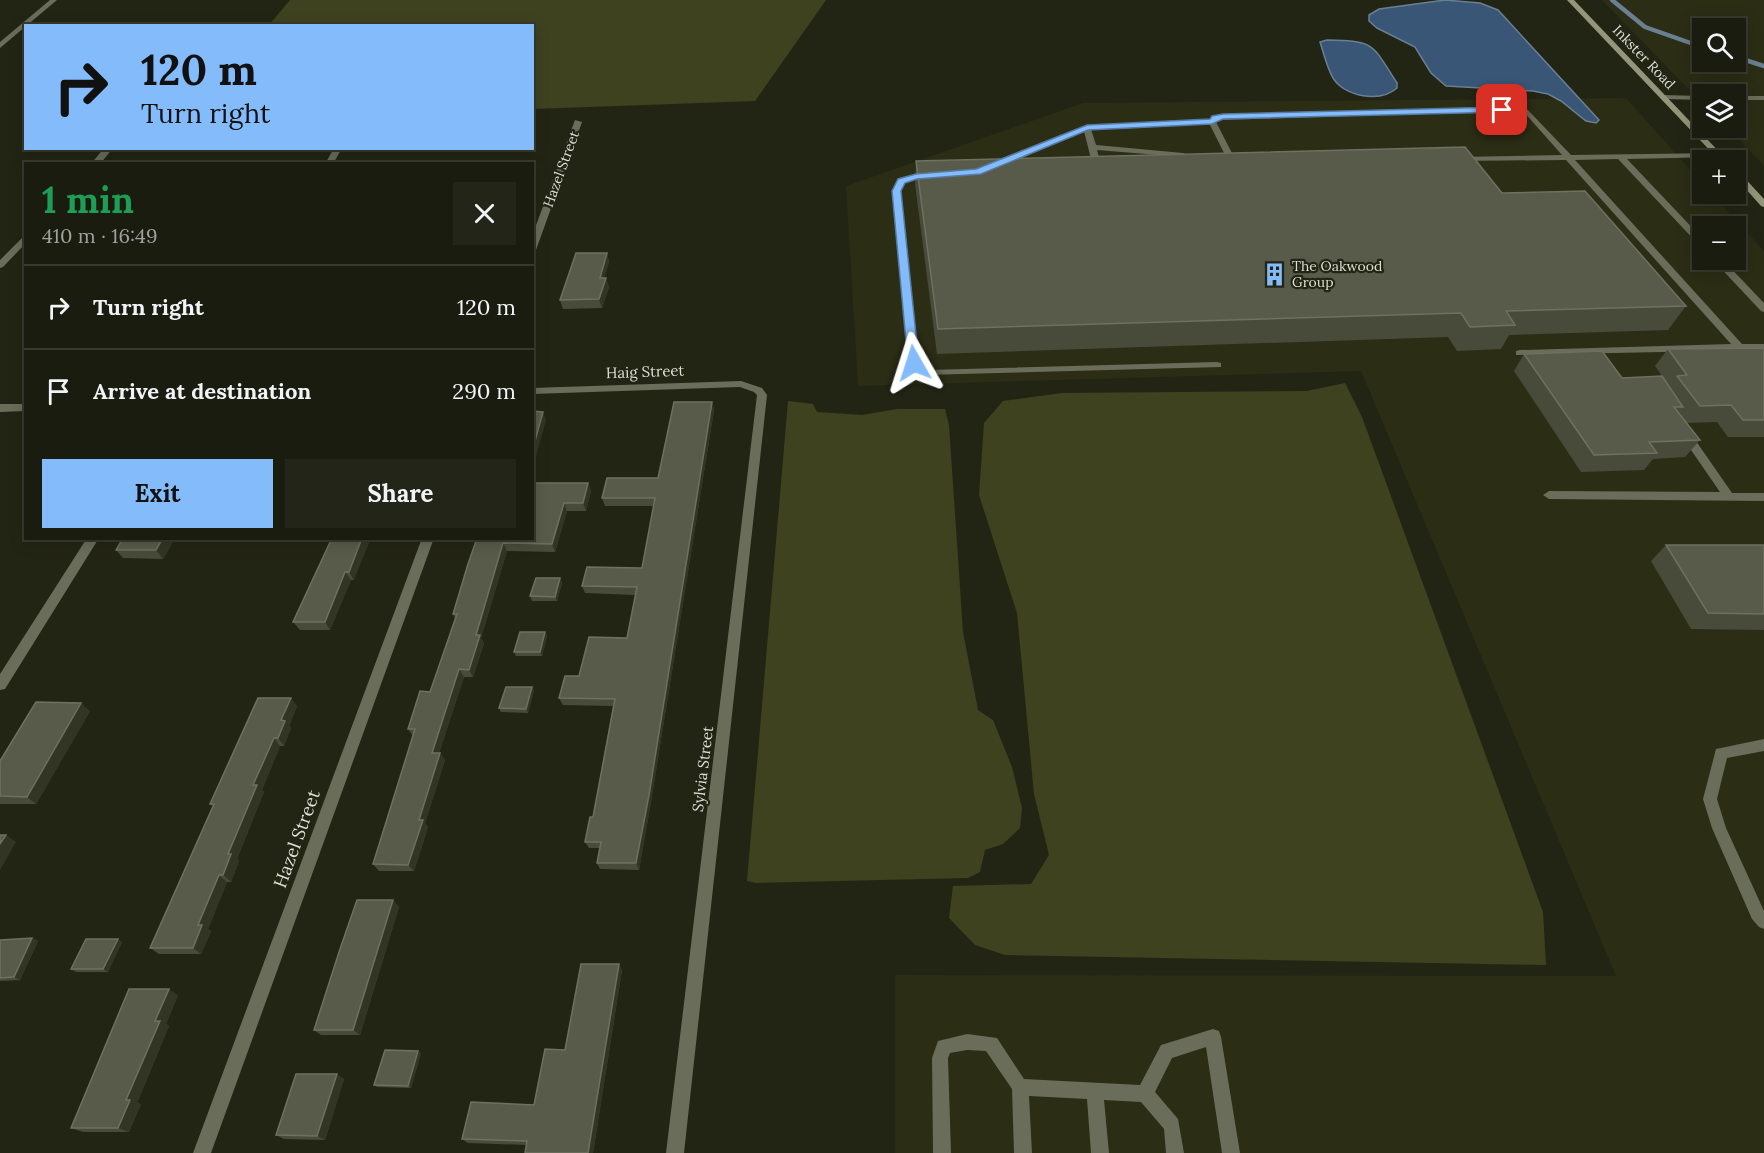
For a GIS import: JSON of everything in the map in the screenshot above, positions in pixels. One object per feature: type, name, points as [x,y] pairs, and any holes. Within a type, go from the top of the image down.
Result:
[{"type":"street","points":[[26,24],[54,0]]},
{"type":"street","name":"Inkster Road","points":[[1570,0],[1713,150]]},
{"type":"street","points":[[0,46],[24,26]]},
{"type":"street","points":[[1664,98],[1692,98]]},
{"type":"street","points":[[1746,98],[1764,98]]},
{"type":"street","points":[[1013,170],[989,169],[1087,128],[1212,121],[1223,116],[1526,109],[1739,347]]},
{"type":"street","points":[[1212,121],[1231,159]]},
{"type":"street","name":"Hazel Street","points":[[534,244],[578,122]]},
{"type":"street","points":[[1079,166],[1097,165],[1087,128]]},
{"type":"street","points":[[1092,147],[1196,156]]},
{"type":"street","points":[[97,162],[107,150]]},
{"type":"street","points":[[1451,159],[1620,156],[1692,157]]},
{"type":"street","points":[[1620,156],[1692,232]]},
{"type":"street","points":[[1219,158],[1241,160]]},
{"type":"street","points":[[947,174],[916,176],[901,182],[897,191],[914,363],[927,373],[1217,365]]},
{"type":"street","points":[[1746,185],[1764,204]]},
{"type":"street","points":[[0,265],[24,239]]},
{"type":"street","points":[[1727,270],[1764,309]]},
{"type":"street","points":[[1520,353],[1764,347]]},
{"type":"street","name":"Haig Street","points":[[534,391],[741,384],[758,390]]},
{"type":"street","name":"Sylvia Street","points":[[675,1153],[762,406],[762,395],[758,390]]},
{"type":"street","points":[[0,408],[24,407]]},
{"type":"street","points":[[1678,424],[1729,497]]},
{"type":"street","points":[[1549,495],[1764,497]]},
{"type":"street","points":[[0,685],[92,540]]},
{"type":"street","name":"Hazel Street","points":[[202,1153],[427,540]]},
{"type":"street","points":[[1764,745],[1721,753],[1710,799],[1719,828],[1757,914],[1764,922]]},
{"type":"street","points":[[1145,1094],[1167,1052],[1213,1037],[1231,1153]]},
{"type":"street","points":[[942,1153],[940,1058],[944,1047],[957,1041],[972,1040],[991,1044],[1020,1087],[1023,1153]]},
{"type":"street","points":[[1020,1087],[1145,1094],[1172,1125],[1175,1153]]},
{"type":"street","points":[[1095,1091],[1100,1153]]},
{"type":"shaded area","points":[[290,0],[826,0],[755,101],[534,109],[534,24],[270,24]]},
{"type":"shaded area","points":[[1602,0],[1764,0],[1764,165],[1737,138],[1746,138],[1746,84],[1692,84],[1692,93]]},
{"type":"shaded area","points":[[1626,98],[1692,172],[1692,204],[1721,204],[1732,216],[1692,216],[1692,270],[1746,270],[1746,231],[1764,251],[1764,1153],[895,1153],[895,975],[1616,976],[1361,371],[858,386],[846,186],[1083,103]]},
{"type":"shaded area","points":[[1345,383],[1362,417],[1543,912],[1546,965],[1005,955],[975,945],[949,918],[953,886],[1031,884],[1049,855],[1034,794],[1017,613],[979,495],[984,423],[1003,401],[1062,393],[1307,391]]},
{"type":"shaded area","points":[[788,401],[813,404],[817,412],[862,415],[897,409],[945,409],[949,425],[963,632],[978,710],[993,720],[1012,767],[1022,808],[1020,828],[1003,844],[985,850],[980,872],[968,878],[756,883],[747,881]]},
{"type":"water","points":[[1445,0],[1480,3],[1498,10],[1599,120],[1596,123],[1586,121],[1561,101],[1548,94],[1533,91],[1446,86],[1431,73],[1415,47],[1377,28],[1369,21],[1369,15],[1379,9]]},
{"type":"water","points":[[1327,40],[1364,43],[1371,47],[1389,70],[1397,83],[1397,88],[1390,93],[1372,96],[1363,96],[1346,90],[1333,78],[1327,65],[1320,42]]},
{"type":"building","name":"The Oakwood Group","points":[[1465,147],[1502,193],[1585,191],[1686,306],[1506,311],[1515,325],[1470,327],[1461,313],[938,329],[916,161]]},
{"type":"building","points":[[576,253],[607,253],[600,278],[606,278],[599,299],[560,300]]},
{"type":"building","points":[[1764,348],[1764,420],[1743,420],[1731,405],[1700,406],[1677,376],[1687,375],[1668,349]]},
{"type":"building","points":[[1602,351],[1622,378],[1662,376],[1683,407],[1674,407],[1700,440],[1649,442],[1657,453],[1594,455],[1524,354]]},
{"type":"building","points":[[674,402],[712,402],[649,795],[636,863],[597,863],[601,842],[585,842],[590,817],[593,817],[615,699],[559,698],[565,676],[579,676],[589,637],[627,638],[637,587],[582,586],[587,567],[642,568],[655,498],[602,498],[607,478],[658,478]]},
{"type":"building","points":[[534,411],[543,412],[534,445]]},
{"type":"building","points":[[534,483],[588,483],[583,503],[564,503],[552,544],[503,543],[476,635],[480,635],[469,670],[459,669],[432,753],[440,753],[419,820],[423,820],[408,865],[373,864],[415,729],[408,729],[420,691],[430,692],[457,614],[453,614],[476,540],[534,540]]},
{"type":"building","points":[[122,540],[162,540],[156,550],[116,550]]},
{"type":"building","points":[[331,540],[361,540],[349,572],[345,572],[325,622],[293,622]]},
{"type":"building","points":[[1666,545],[1764,545],[1764,614],[1708,613]]},
{"type":"building","points":[[536,578],[560,578],[555,597],[530,596]]},
{"type":"building","points":[[520,632],[545,632],[540,652],[514,652]]},
{"type":"building","points":[[506,687],[532,687],[526,709],[499,708]]},
{"type":"building","points":[[258,698],[291,698],[281,720],[285,721],[278,738],[274,738],[253,785],[257,785],[228,854],[231,854],[223,875],[219,875],[198,925],[202,925],[193,948],[150,948],[214,804],[210,804]]},
{"type":"building","points":[[36,702],[81,703],[27,797],[0,796],[0,761]]},
{"type":"building","points":[[0,835],[6,835],[0,844]]},
{"type":"building","points":[[357,900],[393,900],[353,1030],[314,1030],[340,949]]},
{"type":"building","points":[[32,938],[14,977],[0,978],[0,940]]},
{"type":"building","points":[[86,939],[118,939],[103,969],[71,969]]},
{"type":"building","points":[[581,964],[619,964],[588,1153],[525,1153],[527,1141],[462,1139],[471,1102],[534,1105],[545,1049],[565,1050]]},
{"type":"building","points":[[129,989],[169,989],[155,1021],[160,1021],[126,1100],[130,1100],[118,1128],[71,1128]]},
{"type":"building","points":[[385,1050],[418,1051],[408,1086],[374,1085]]},
{"type":"building","points":[[296,1074],[337,1074],[317,1136],[276,1135]]},
{"type":"waterway","points":[[1612,0],[1645,27],[1692,43]]},
{"type":"waterway","points":[[1746,60],[1764,66]]},
{"type":"place","name":"The Oakwood Group","points":[[1274,274]]},
{"type":"route","points":[[914,363],[897,191],[901,182],[916,176],[978,172],[1087,128],[1212,121],[1223,116],[1502,110]]}]
